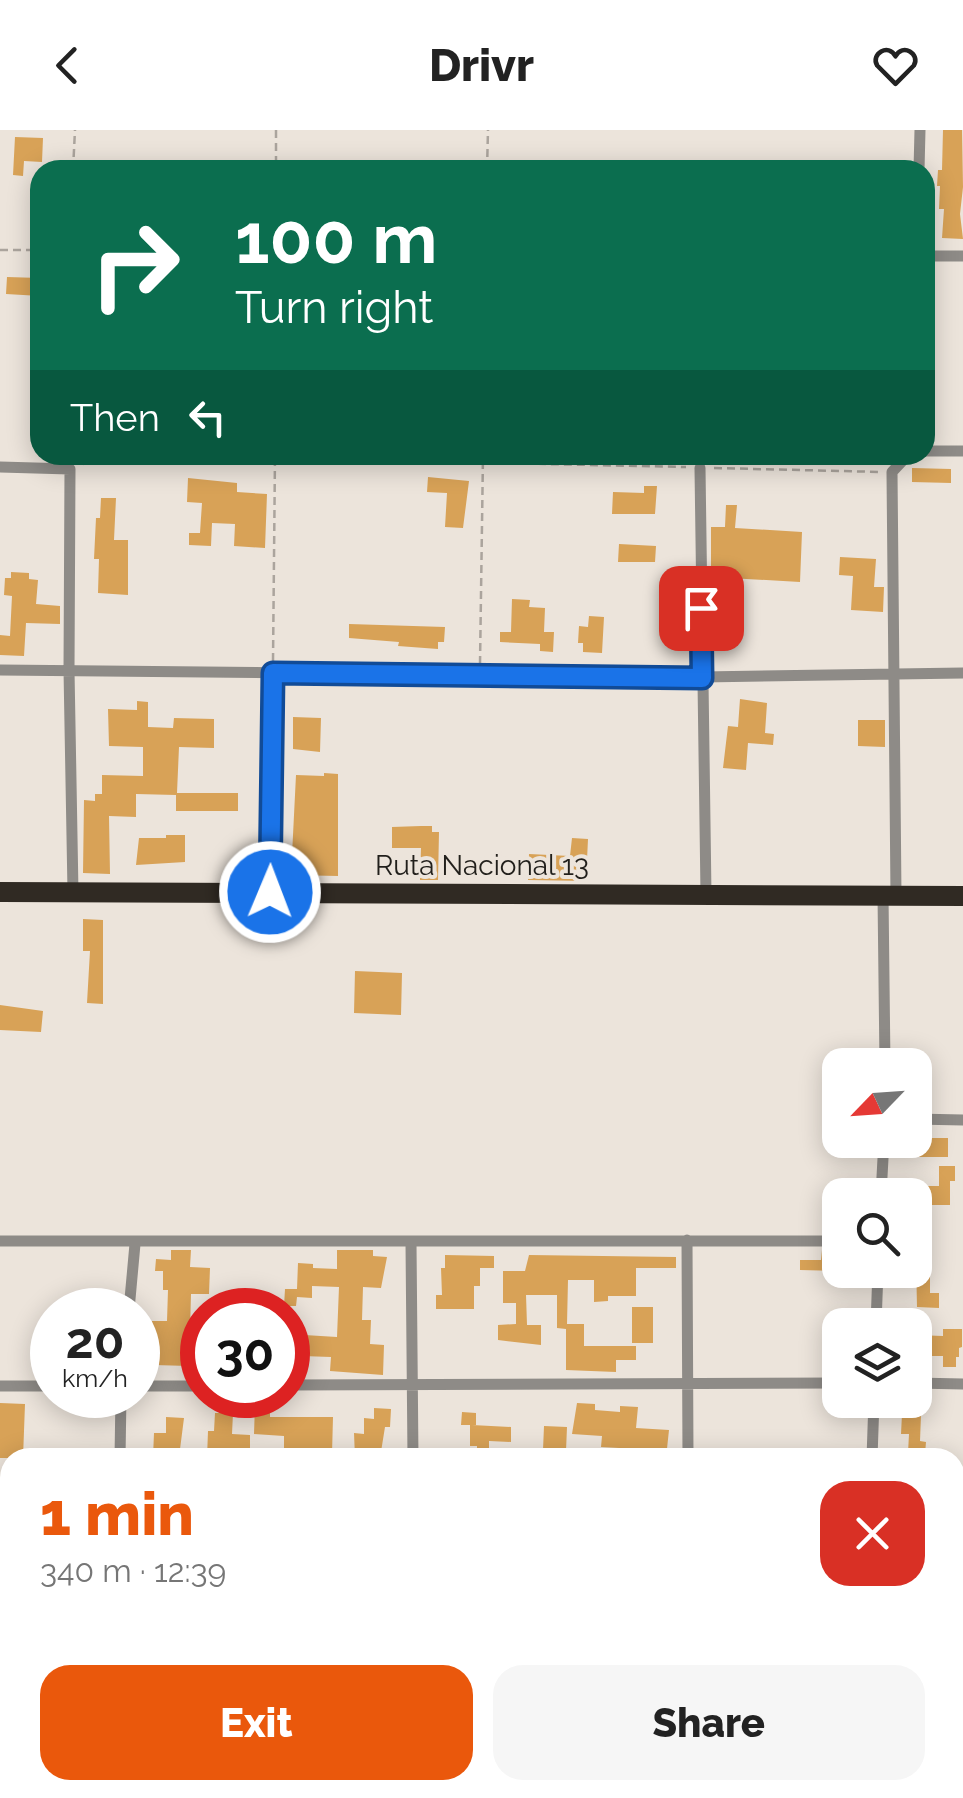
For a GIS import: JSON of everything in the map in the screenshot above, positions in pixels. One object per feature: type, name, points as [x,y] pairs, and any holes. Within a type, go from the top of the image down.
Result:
[{"type":"highway","name":"Ruta Nacional 13","points":[[0,892],[963,896]]},
{"type":"street","points":[[919,160],[920,130]]},
{"type":"street","points":[[935,256],[963,256]]},
{"type":"street","points":[[935,451],[963,452]]},
{"type":"street","points":[[886,1048],[896,674],[892,472],[899,465]]},
{"type":"street","points":[[0,467],[70,469],[73,892]]},
{"type":"street","points":[[700,468],[706,894]]},
{"type":"street","points":[[0,670],[702,678],[963,672]]},
{"type":"street","points":[[270,892],[273,673]]},
{"type":"street","points":[[932,1119],[963,1120]]},
{"type":"street","points":[[686,1240],[688,1448]]},
{"type":"street","points":[[0,1241],[135,1244],[822,1241]]},
{"type":"street","points":[[411,1242],[413,1448]]},
{"type":"street","points":[[131,1288],[135,1244]]},
{"type":"street","points":[[310,1385],[822,1383]]},
{"type":"street","points":[[932,1384],[963,1384]]},
{"type":"street","points":[[0,1386],[30,1386]]},
{"type":"street","points":[[120,1448],[121,1418]]},
{"type":"street","points":[[872,1448],[873,1418]]},
{"type":"path","points":[[74,160],[75,130]]},
{"type":"path","points":[[276,130],[276,160]]},
{"type":"path","points":[[487,160],[488,130]]},
{"type":"path","points":[[0,250],[30,250]]},
{"type":"path","points":[[70,469],[80,465]]},
{"type":"path","points":[[273,673],[275,465]]},
{"type":"path","points":[[480,675],[483,465]]},
{"type":"path","points":[[570,465],[892,472]]},
{"type":"building","points":[[943,130],[962,130],[963,239],[942,238],[944,209],[939,209],[937,186],[938,170],[942,170]]},
{"type":"building","points":[[15,137],[43,138],[42,160],[24,161],[23,176],[13,175]]},
{"type":"building","points":[[7,277],[30,278],[30,295],[6,294]]},
{"type":"building","points":[[912,468],[951,469],[951,483],[912,482]]},
{"type":"building","points":[[428,477],[469,481],[463,528],[445,527],[447,493],[427,492]]},
{"type":"building","points":[[188,478],[237,483],[237,492],[267,494],[265,548],[234,546],[235,524],[212,523],[211,546],[189,545],[189,533],[200,533],[202,503],[187,502]]},
{"type":"building","points":[[644,486],[657,486],[655,514],[612,514],[613,492],[644,493]]},
{"type":"building","points":[[101,498],[116,498],[114,540],[128,540],[128,595],[98,593],[99,559],[94,559]]},
{"type":"building","points":[[726,505],[737,505],[735,528],[802,532],[800,582],[711,577],[711,527],[725,527]]},
{"type":"building","points":[[619,544],[656,546],[655,562],[618,562]]},
{"type":"building","points":[[840,557],[876,559],[874,587],[884,587],[883,612],[851,610],[853,576],[839,575]]},
{"type":"building","points":[[11,572],[29,573],[29,579],[38,580],[36,604],[60,606],[60,624],[26,623],[24,656],[0,655],[0,635],[10,636],[12,596],[4,595],[5,578],[11,578]]},
{"type":"building","points":[[512,599],[530,600],[529,607],[545,608],[544,632],[554,632],[553,652],[540,651],[540,644],[500,642],[500,632],[511,632]]},
{"type":"building","points":[[589,616],[604,617],[602,653],[583,652],[583,643],[578,643],[579,626],[588,627]]},
{"type":"building","points":[[349,624],[445,627],[444,642],[438,642],[438,649],[349,638]]},
{"type":"building","points":[[740,699],[767,703],[765,733],[774,734],[773,745],[748,743],[746,770],[723,768],[728,726],[738,727]]},
{"type":"building","points":[[137,701],[148,702],[148,727],[173,728],[174,718],[214,719],[214,748],[179,747],[177,793],[238,793],[238,811],[176,811],[176,795],[136,794],[136,817],[109,816],[110,874],[83,873],[84,800],[95,801],[95,794],[102,794],[102,775],[143,776],[143,747],[109,746],[108,709],[137,710]]},
{"type":"building","points":[[293,717],[321,718],[320,752],[293,749]]},
{"type":"building","points":[[858,720],[885,720],[885,747],[858,746]]},
{"type":"building","points":[[338,774],[338,876],[291,875],[296,775]]},
{"type":"building","points":[[432,826],[432,832],[439,832],[438,880],[420,880],[421,848],[392,848],[392,827]]},
{"type":"building","points":[[185,835],[185,862],[136,865],[139,838]]},
{"type":"building","points":[[572,838],[588,839],[586,881],[528,880],[529,854],[570,856]]},
{"type":"building","points":[[83,919],[103,920],[103,1004],[87,1003],[90,951],[83,951]]},
{"type":"building","points":[[355,971],[402,973],[401,1015],[354,1013]]},
{"type":"building","points":[[0,1005],[43,1011],[41,1032],[0,1030]]},
{"type":"building","points":[[932,1138],[948,1138],[948,1157],[932,1157]]},
{"type":"building","points":[[939,1166],[955,1166],[955,1181],[950,1181],[950,1205],[932,1205],[932,1186],[939,1186]]},
{"type":"building","points":[[171,1250],[191,1250],[190,1267],[210,1268],[209,1288],[180,1288],[180,1366],[160,1365],[160,1321],[167,1321],[168,1290],[163,1290],[163,1271],[155,1271],[156,1259],[171,1260]]},
{"type":"building","points":[[337,1250],[373,1250],[373,1256],[387,1257],[381,1288],[363,1287],[362,1320],[371,1320],[370,1344],[384,1345],[383,1375],[330,1371],[331,1357],[310,1356],[310,1335],[337,1337],[339,1287],[312,1286],[310,1298],[310,1288],[297,1288],[298,1263],[337,1269]]},
{"type":"building","points":[[822,1250],[822,1271],[800,1270],[800,1260],[821,1260]]},
{"type":"building","points":[[445,1255],[494,1256],[494,1268],[480,1268],[480,1286],[474,1286],[474,1309],[436,1309],[436,1295],[442,1295],[441,1268],[445,1268]]},
{"type":"building","points":[[529,1255],[676,1257],[676,1268],[636,1268],[636,1296],[608,1296],[608,1301],[594,1302],[594,1280],[568,1280],[567,1324],[584,1324],[584,1346],[636,1346],[636,1360],[616,1360],[616,1372],[566,1370],[566,1329],[557,1328],[557,1295],[526,1295],[527,1325],[541,1325],[541,1345],[498,1340],[498,1325],[516,1324],[516,1303],[503,1303],[503,1271],[525,1271]]},
{"type":"building","points":[[917,1288],[939,1293],[939,1308],[917,1307]]},
{"type":"building","points":[[632,1307],[653,1307],[653,1343],[632,1343]]},
{"type":"building","points":[[943,1329],[962,1329],[956,1367],[943,1367],[943,1356],[932,1356],[932,1336],[943,1336]]},
{"type":"building","points":[[0,1403],[25,1404],[23,1448],[0,1448]]},
{"type":"building","points":[[577,1403],[595,1404],[595,1410],[620,1412],[620,1406],[638,1407],[636,1428],[669,1430],[667,1448],[601,1447],[602,1436],[572,1434]]},
{"type":"building","points":[[374,1408],[391,1409],[390,1427],[385,1427],[382,1448],[355,1448],[354,1433],[364,1434],[364,1418],[374,1419]]},
{"type":"building","points":[[462,1412],[476,1413],[476,1425],[472,1425],[511,1427],[511,1442],[489,1441],[489,1448],[470,1446],[470,1425],[461,1425]]},
{"type":"building","points":[[166,1417],[184,1418],[180,1448],[153,1448],[154,1433],[166,1433]]},
{"type":"building","points":[[333,1417],[332,1448],[284,1448],[284,1436],[254,1434],[255,1418]]},
{"type":"building","points":[[215,1418],[233,1418],[232,1434],[250,1435],[250,1448],[207,1448],[208,1431],[214,1431]]},
{"type":"building","points":[[902,1418],[921,1418],[920,1441],[926,1442],[926,1448],[908,1448],[909,1434],[901,1434]]},
{"type":"building","points":[[544,1426],[567,1427],[566,1448],[543,1448]]},
{"type":"route","points":[[270,892],[273,673],[702,678],[701,608]]}]
